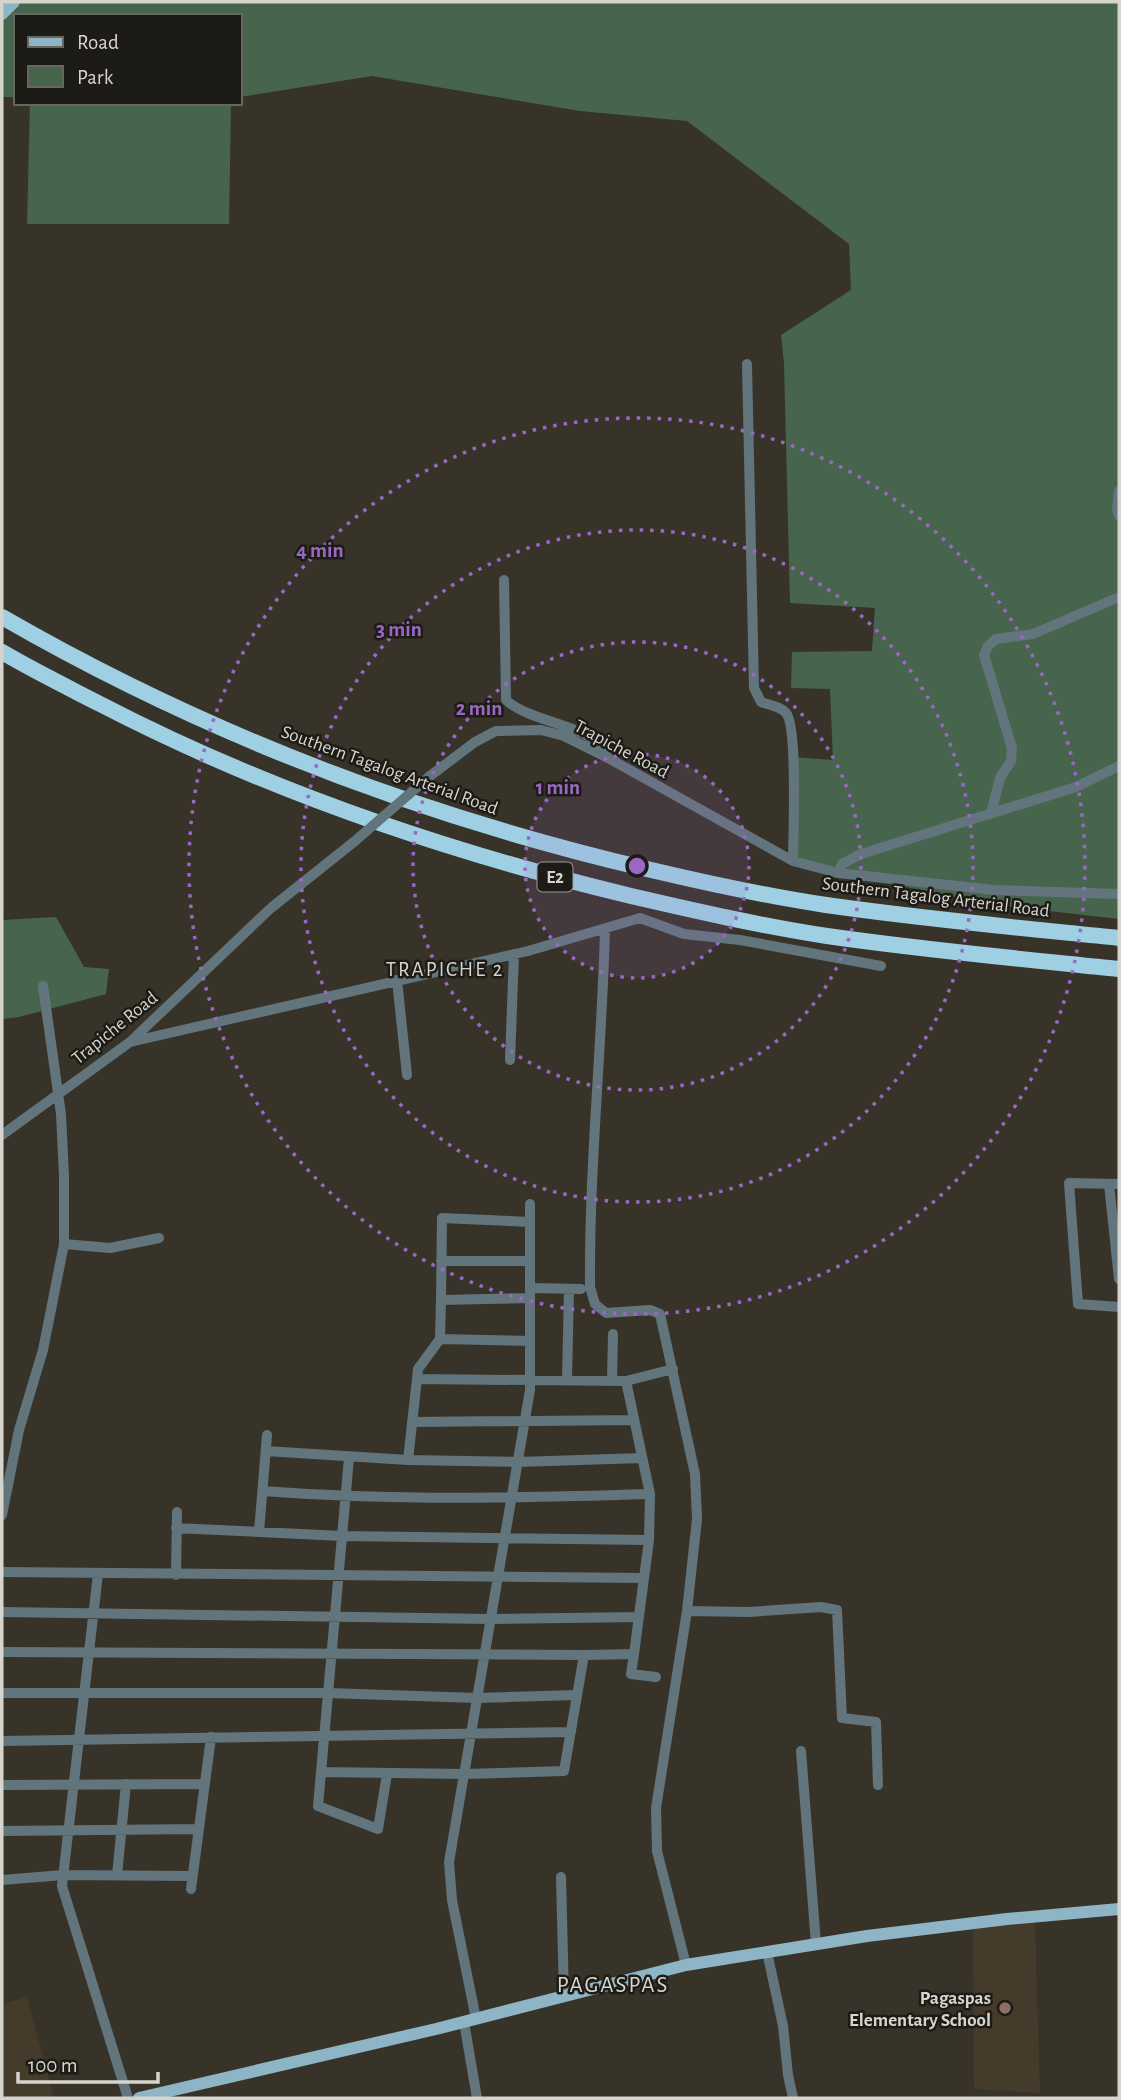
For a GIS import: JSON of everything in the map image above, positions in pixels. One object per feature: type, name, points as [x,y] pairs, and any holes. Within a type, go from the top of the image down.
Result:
[{"type":"highway","name":"Southern Tagalog Arterial Road","points":[[2,614],[42,640],[159,699],[257,743],[371,788],[463,820],[579,853],[707,883],[825,904],[1119,938]]},
{"type":"highway","name":"E2","points":[[2,653],[142,726],[244,773],[479,856],[705,913],[826,935],[1119,969]]},
{"type":"main road","points":[[2,14],[14,2]]},
{"type":"main road","points":[[139,2098],[470,2021],[685,1965],[816,1944],[1007,1919],[1119,1909]]},
{"type":"street","points":[[747,364],[754,688],[761,702],[786,712],[790,720],[793,861]]},
{"type":"street","points":[[1119,491],[1119,516]]},
{"type":"street","points":[[504,580],[506,700],[527,714],[573,729],[594,741],[606,751],[608,758]]},
{"type":"street","points":[[991,813],[1000,778],[1011,761],[1012,748],[984,655],[988,646],[996,639],[1032,634],[1119,597]]},
{"type":"street","name":"Trapiche Road","points":[[2,1135],[130,1042],[271,908],[355,841],[430,776],[475,742],[496,731],[541,730],[564,736],[793,861],[838,873],[994,890],[1119,894]]},
{"type":"street","points":[[838,873],[842,864],[861,854],[1076,786],[1119,766]]},
{"type":"street","points":[[130,1042],[514,954],[640,918],[684,934],[740,940],[881,966]]},
{"type":"street","points":[[605,929],[603,1024],[592,1173],[590,1287],[595,1304],[606,1313],[650,1310],[660,1314],[695,1474],[697,1519],[687,1611],[656,1808],[657,1851],[685,1965]]},
{"type":"street","points":[[510,1060],[514,954]]},
{"type":"street","points":[[397,980],[407,1075]]},
{"type":"street","points":[[2,1516],[19,1430],[43,1350],[64,1244],[60,1093],[43,986]]},
{"type":"street","points":[[1119,1271],[1114,1184],[1069,1183],[1078,1304],[1119,1307]]},
{"type":"street","points":[[477,2098],[470,2021],[449,1862],[525,1422],[530,1380],[530,1204]]},
{"type":"street","points":[[408,1460],[418,1369],[440,1339],[442,1218],[530,1222]]},
{"type":"street","points":[[64,1244],[110,1248],[159,1238]]},
{"type":"street","points":[[442,1261],[530,1261]]},
{"type":"street","points":[[567,1380],[569,1289]]},
{"type":"street","points":[[441,1300],[582,1290]]},
{"type":"street","points":[[612,1381],[613,1334]]},
{"type":"street","points":[[440,1339],[530,1341]]},
{"type":"street","points":[[417,1379],[626,1381],[673,1369]]},
{"type":"street","points":[[626,1381],[650,1494],[649,1540],[631,1674],[656,1677]]},
{"type":"street","points":[[412,1422],[634,1420]]},
{"type":"street","points":[[259,1532],[267,1435]]},
{"type":"street","points":[[266,1451],[408,1460],[518,1462],[642,1458]]},
{"type":"street","points":[[349,1458],[318,1807],[378,1829],[387,1774]]},
{"type":"street","points":[[263,1491],[346,1497],[511,1499],[650,1494]]},
{"type":"street","points":[[176,1575],[177,1512]]},
{"type":"street","points":[[176,1528],[342,1536],[649,1540]]},
{"type":"street","points":[[2,1572],[644,1578]]},
{"type":"street","points":[[98,1574],[62,1886],[128,2098]]},
{"type":"street","points":[[687,1611],[748,1612],[821,1607],[837,1610],[842,1718],[876,1722],[878,1785]]},
{"type":"street","points":[[2,1612],[491,1619],[639,1617]]},
{"type":"street","points":[[2,1652],[332,1652],[484,1656],[634,1654]]},
{"type":"street","points":[[321,1772],[464,1774],[564,1771],[584,1655]]},
{"type":"street","points":[[2,1693],[328,1693],[477,1698],[577,1695]]},
{"type":"street","points":[[2,1741],[571,1732]]},
{"type":"street","points":[[191,1889],[211,1737]]},
{"type":"street","points":[[801,1751],[816,1944]]},
{"type":"street","points":[[117,1875],[126,1784]]},
{"type":"street","points":[[2,1785],[205,1784]]},
{"type":"street","points":[[2,1831],[199,1829]]},
{"type":"street","points":[[2,1880],[63,1875],[192,1876]]},
{"type":"street","points":[[561,1877],[564,1996]]},
{"type":"street","points":[[767,1952],[783,2026],[793,2098]]},
{"type":"shaded area","name":"Pagaspas Elementary School","points":[[1035,1921],[1040,2093],[974,2089],[973,1927]]},
{"type":"shaded area","points":[[27,1997],[54,2098],[2,2098],[2,2004]]},
{"type":"green space","points":[[2,2],[1119,2],[1119,919],[995,905],[838,873],[793,861],[793,757],[833,760],[830,689],[791,688],[792,652],[872,651],[875,608],[790,603],[781,335],[851,290],[849,244],[687,121],[580,111],[372,76],[242,97],[242,14],[14,14],[14,97],[2,97]]},
{"type":"green space","points":[[30,105],[231,105],[229,224],[27,224]]},
{"type":"green space","points":[[56,917],[84,967],[109,969],[106,994],[2,1019],[2,920]]},
{"type":"place","name":"Pagaspas Elementary School","points":[[1005,2008]]},
{"type":"district","name":"TRAPICHE 2","points":[[445,969]]},
{"type":"district","name":"PAGASPAS","points":[[613,1984]]}]
